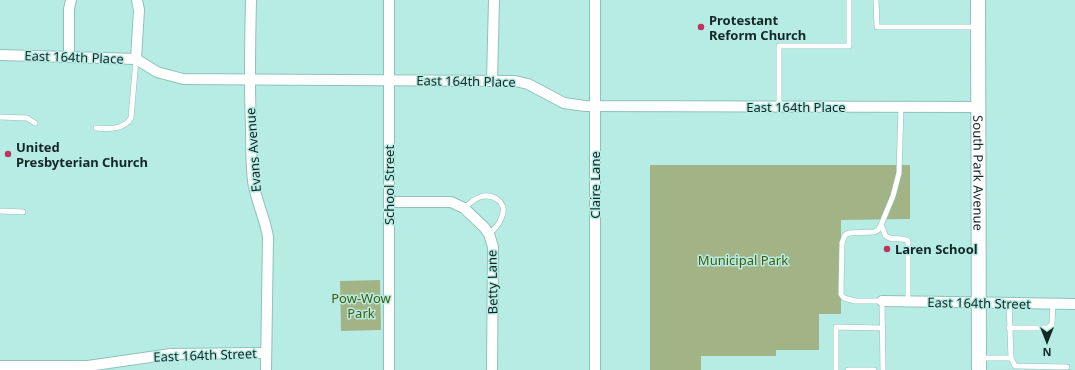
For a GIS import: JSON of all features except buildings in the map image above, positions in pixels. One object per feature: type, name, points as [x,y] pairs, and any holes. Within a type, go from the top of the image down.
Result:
[{"type":"street","points":[[69,56],[69,9],[71,0]]},
{"type":"street","points":[[136,59],[139,10],[137,0]]},
{"type":"street","name":"Evans Avenue","points":[[251,0],[249,80],[252,167],[257,200],[266,226],[268,237],[266,370]]},
{"type":"street","name":"School Street","points":[[389,0],[389,370]]},
{"type":"street","points":[[492,81],[494,0]]},
{"type":"street","name":"Claire Lane","points":[[595,0],[595,370]]},
{"type":"street","name":"South Park Avenue","points":[[978,0],[979,364]]},
{"type":"street","name":"East 164th Place","points":[[0,55],[136,59],[157,72],[183,79],[515,81],[524,82],[564,103],[574,105],[978,107]]},
{"type":"street","name":"Betty Lane","points":[[389,202],[450,202],[464,208],[484,227],[489,234],[493,247],[492,370]]},
{"type":"street","name":"East 164th Street","points":[[882,301],[1075,304]]},
{"type":"street","name":"East 164th Street","points":[[0,366],[88,366],[171,354],[266,353]]},
{"type":"lane","points":[[779,107],[779,46],[849,46],[849,0]]},
{"type":"lane","points":[[876,0],[877,27],[978,28]]},
{"type":"lane","points":[[96,128],[111,129],[128,124],[131,118],[136,59]]},
{"type":"lane","points":[[883,370],[882,301],[855,301],[844,298],[841,294],[843,239],[845,235],[849,233],[874,232],[878,230],[881,225],[899,173],[901,107]]},
{"type":"lane","points":[[0,117],[27,118],[35,123]]},
{"type":"lane","points":[[464,208],[478,198],[485,196],[496,198],[501,202],[504,212],[498,225],[489,234]]},
{"type":"lane","points":[[0,211],[24,212]]},
{"type":"lane","points":[[881,225],[886,236],[908,241],[908,301]]},
{"type":"lane","points":[[1009,303],[1011,358],[1015,366],[1035,368],[1067,367]]},
{"type":"lane","points":[[1009,328],[1048,328],[1052,324],[1053,304]]},
{"type":"lane","points":[[836,370],[836,327],[883,328]]},
{"type":"lane","points":[[979,364],[1011,358]]},
{"type":"lane","points":[[848,370],[874,370]]},
{"type":"green space","name":"Municipal Park","points":[[650,165],[910,165],[910,219],[841,220],[841,314],[819,314],[819,350],[776,350],[776,356],[701,356],[701,370],[650,370]]},
{"type":"green space","name":"Pow-Wow Park","points":[[380,280],[381,330],[341,331],[340,281]]},
{"type":"place","name":"Protestant Reform Church","points":[[701,27]]},
{"type":"place","name":"United Presbyterian Church","points":[[8,154]]},
{"type":"place","name":"Laren School","points":[[887,249]]}]
